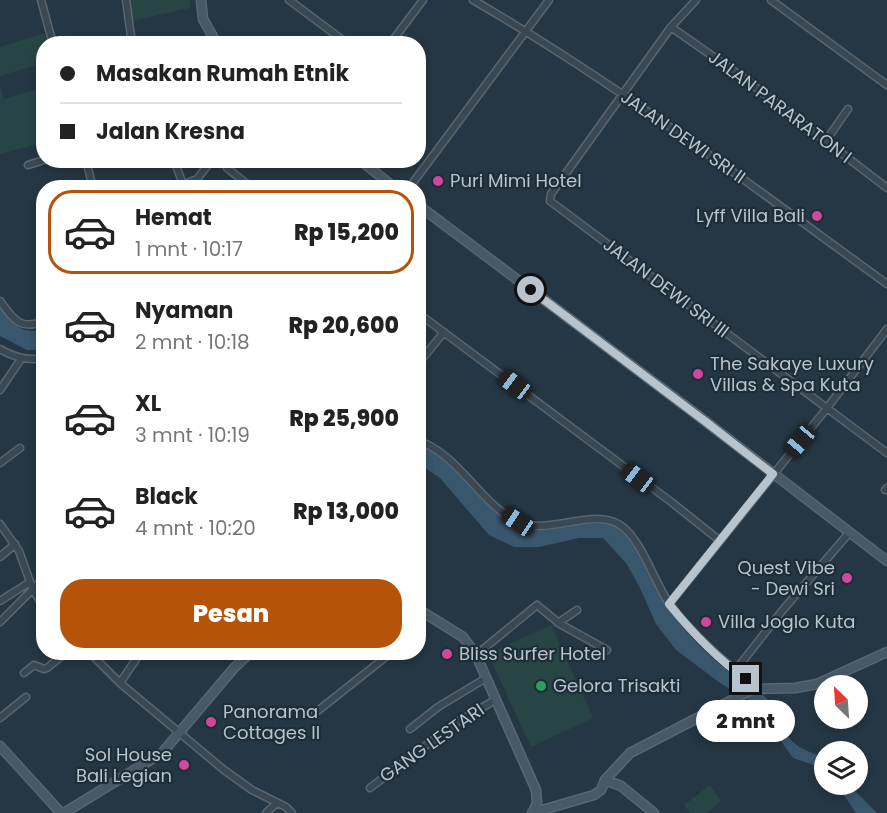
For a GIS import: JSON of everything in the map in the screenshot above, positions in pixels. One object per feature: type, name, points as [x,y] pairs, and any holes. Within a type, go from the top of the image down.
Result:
[{"type":"street","points":[[41,0],[51,36]]},
{"type":"street","points":[[126,0],[131,36]]},
{"type":"street","points":[[201,0],[201,14],[213,36]]},
{"type":"street","points":[[289,0],[337,36]]},
{"type":"street","points":[[396,36],[423,0]]},
{"type":"street","name":"JALAN DEWI SRI II","points":[[473,0],[624,94],[887,284]]},
{"type":"street","points":[[426,166],[549,0]]},
{"type":"street","points":[[624,94],[671,27],[696,0]]},
{"type":"street","points":[[771,0],[887,85]]},
{"type":"street","name":"JALAN PARARATON I","points":[[671,27],[745,79],[887,189]]},
{"type":"street","name":"JALAN DEWI SRI III","points":[[624,94],[551,194],[550,201],[887,453]]},
{"type":"street","points":[[825,142],[848,109]]},
{"type":"street","points":[[28,165],[36,162]]},
{"type":"street","points":[[195,180],[206,168]]},
{"type":"street","points":[[227,168],[242,180]]},
{"type":"street","points":[[370,168],[385,180]]},
{"type":"street","points":[[426,211],[699,416],[887,561]]},
{"type":"street","points":[[0,301],[19,323],[36,324]]},
{"type":"street","points":[[426,319],[719,540]]},
{"type":"street","points":[[669,604],[827,408],[887,329]]},
{"type":"street","points":[[426,354],[444,332]]},
{"type":"street","points":[[0,349],[21,358],[36,359]]},
{"type":"street","points":[[0,390],[21,358]]},
{"type":"street","points":[[426,445],[437,450],[494,504],[518,522],[530,526],[543,526],[606,520],[621,525],[637,544],[669,604],[684,622],[755,688]]},
{"type":"street","points":[[0,464],[20,448]]},
{"type":"street","points":[[0,524],[15,544],[36,595]]},
{"type":"street","points":[[735,671],[782,611],[849,533]]},
{"type":"street","points":[[0,557],[15,544]]},
{"type":"street","points":[[0,601],[30,582]]},
{"type":"street","points":[[0,622],[36,587]]},
{"type":"street","points":[[476,655],[536,605],[539,605],[558,623],[607,650]]},
{"type":"street","points":[[558,623],[577,610]]},
{"type":"street","points":[[426,616],[463,637],[476,655],[536,790],[544,800],[555,807]]},
{"type":"street","points":[[532,813],[594,795],[601,790],[605,780],[624,759],[638,748],[755,688],[795,688],[817,684],[887,652]]},
{"type":"street","points":[[24,673],[34,665],[44,669],[57,660]]},
{"type":"street","points":[[97,660],[120,683],[240,782],[292,813]]},
{"type":"street","points":[[120,683],[136,660]]},
{"type":"street","points":[[0,746],[62,813],[153,760],[171,744],[242,660]]},
{"type":"street","points":[[315,713],[382,660]]},
{"type":"street","points":[[410,729],[438,707],[486,678]]},
{"type":"street","points":[[0,718],[26,698]]},
{"type":"street","name":"GANG LESTARI","points":[[370,788],[454,724],[495,700]]},
{"type":"street","points":[[605,780],[621,786],[654,813]]},
{"type":"street","points":[[532,813],[537,803],[536,790]]},
{"type":"street","points":[[266,813],[277,803]]},
{"type":"green space","points":[[130,0],[191,0],[190,8],[132,21]]},
{"type":"green space","points":[[44,33],[45,36],[36,36],[36,65],[0,76],[0,47]]},
{"type":"green space","points":[[0,85],[4,99],[36,90],[36,145],[0,154]]},
{"type":"green space","name":"Gelora Trisakti","points":[[551,625],[593,718],[531,747],[488,654]]},
{"type":"green space","points":[[710,785],[721,801],[706,813],[690,813],[684,805]]},
{"type":"water","points":[[0,307],[13,323],[23,329],[36,331],[36,350],[27,350],[0,336]]},
{"type":"water","points":[[426,448],[436,452],[507,519],[520,527],[533,530],[606,522],[625,532],[638,550],[658,591],[683,628],[714,659],[767,699],[792,741],[814,753],[814,765],[793,758],[754,703],[720,683],[676,650],[656,624],[626,563],[603,538],[579,538],[539,547],[514,547],[489,535],[440,478],[426,469]]},
{"type":"water","points":[[844,795],[859,795],[877,813],[856,813]]},
{"type":"place","name":"Puri Mimi Hotel","points":[[438,181]]},
{"type":"place","name":"Lyff Villa Bali","points":[[817,216]]},
{"type":"place","name":"The Sakaye Luxury Villas & Spa Kuta","points":[[698,374]]},
{"type":"place","name":"Quest Vibe - Dewi Sri","points":[[847,578]]},
{"type":"place","name":"Villa Joglo Kuta","points":[[706,622]]},
{"type":"place","name":"Bliss Surfer Hotel","points":[[447,654]]},
{"type":"place","name":"Gelora Trisakti","points":[[541,686]]},
{"type":"place","name":"Panorama Cottages II","points":[[211,722]]},
{"type":"place","name":"Sol House Bali Legian","points":[[184,765]]},
{"type":"route","points":[[531,290],[773,474],[669,604],[684,622],[746,679]]}]
